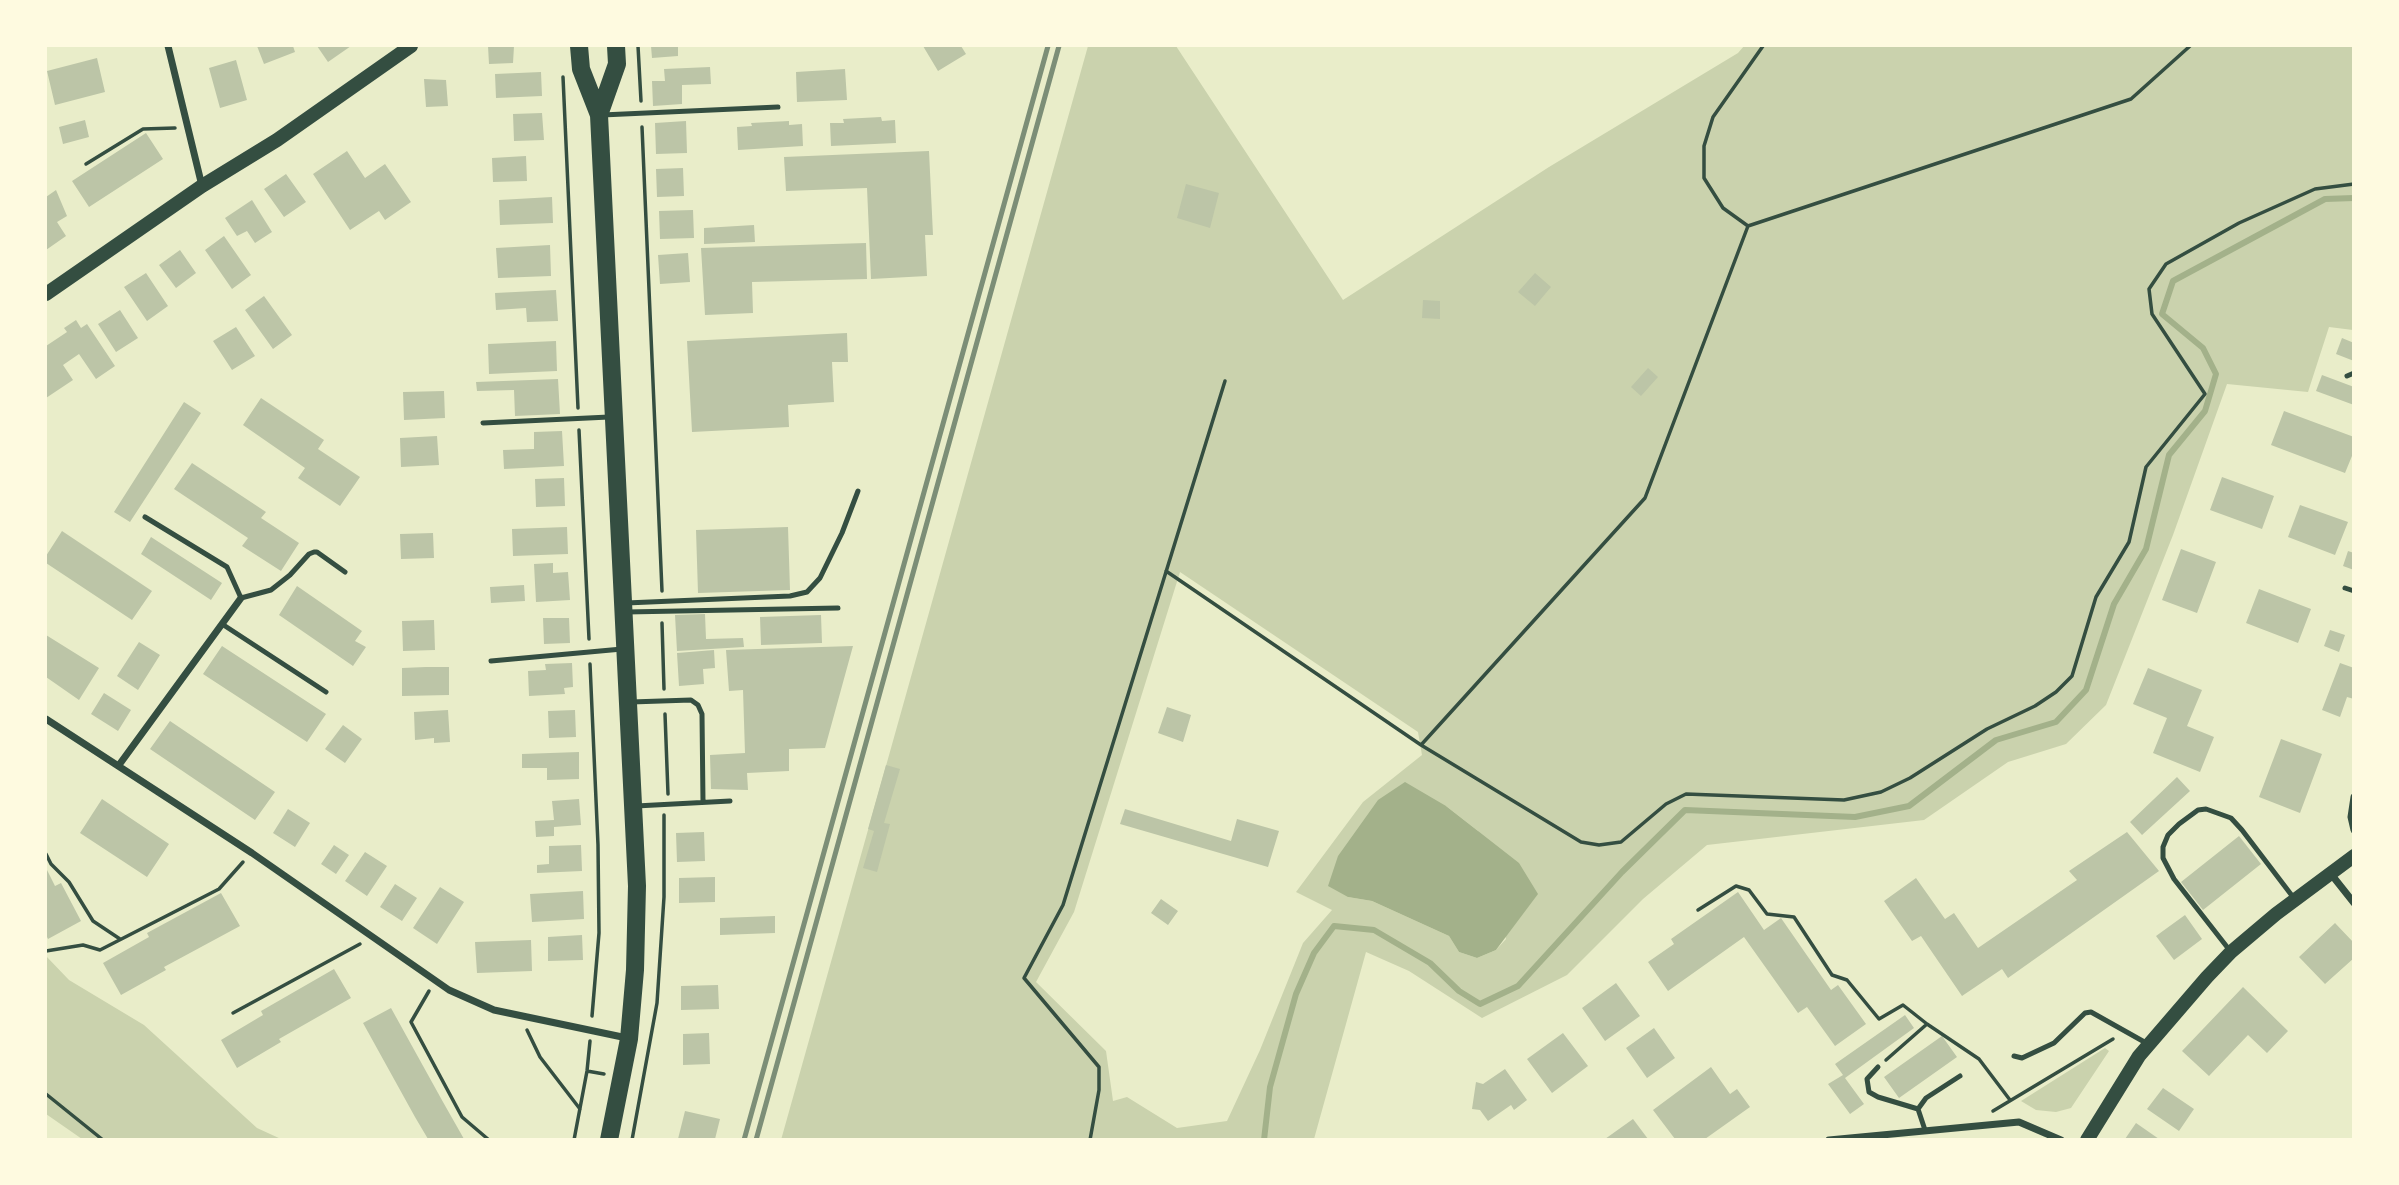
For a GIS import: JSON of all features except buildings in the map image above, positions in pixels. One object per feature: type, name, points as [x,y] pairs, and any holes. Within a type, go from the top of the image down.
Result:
[{"type":"main road","points":[[46,294],[202,187],[277,140],[411,46]]},
{"type":"main road","points":[[579,46],[581,69],[599,115],[637,886],[635,970],[629,1038],[612,1137]]},
{"type":"main road","points":[[599,115],[617,64],[616,46]]},
{"type":"main road","points":[[2087,1139],[2148,1044],[2231,952],[2354,856]]},
{"type":"street","points":[[168,46],[202,187]]},
{"type":"street","points":[[119,765],[241,598]]},
{"type":"street","points":[[46,719],[252,853],[449,990],[494,1010],[629,1038]]},
{"type":"street","points":[[2354,797],[2351,817],[2354,830]]},
{"type":"street","points":[[2330,874],[2354,903]]},
{"type":"street","points":[[1829,1139],[2019,1122],[2061,1139]]},
{"type":"lane","points":[[599,115],[778,107]]},
{"type":"lane","points":[[483,423],[614,416]]},
{"type":"lane","points":[[623,608],[790,596],[807,592],[820,578],[842,533],[858,491]]},
{"type":"lane","points":[[145,517],[227,568],[241,598],[271,590],[314,552],[345,572]]},
{"type":"lane","points":[[2345,588],[2354,591]]},
{"type":"lane","points":[[623,608],[838,608]]},
{"type":"lane","points":[[222,624],[326,692]]},
{"type":"lane","points":[[491,661],[625,649]]},
{"type":"lane","points":[[628,702],[691,700],[698,705],[702,714],[704,802]]},
{"type":"lane","points":[[633,807],[730,801]]},
{"type":"lane","points":[[2231,952],[2174,879],[2163,858],[2163,847],[2168,835],[2190,814],[2206,808],[2231,818],[2295,900]]},
{"type":"lane","points":[[2014,1056],[2022,1058],[2054,1043],[2085,1013],[2091,1012],[2148,1044]]},
{"type":"lane","points":[[1878,1067],[1867,1079],[1869,1092],[1918,1109],[1933,1139]]},
{"type":"lane","points":[[1918,1109],[1926,1098],[1961,1076]]},
{"type":"path","points":[[1748,226],[1723,208],[1704,178],[1704,146],[1713,117],[1763,46]]},
{"type":"path","points":[[1748,226],[2131,99],[2190,46]]},
{"type":"path","points":[[563,73],[590,652],[599,933],[587,1071],[574,1139]]},
{"type":"path","points":[[86,164],[143,130],[157,127]]},
{"type":"path","points":[[1166,571],[1420,745],[1581,842],[1599,845],[1621,842],[1666,804],[1686,794],[1844,800],[1881,792],[1910,778],[1987,729],[2035,706],[2072,677],[2096,597],[2129,542],[2146,467],[2205,394],[2151,314],[2149,289],[2166,264],[2239,223],[2315,189],[2354,184]]},
{"type":"path","points":[[1420,745],[1645,498],[1748,226]]},
{"type":"path","points":[[1090,1139],[1099,1090],[1099,1067],[1024,978],[1063,905],[1225,381]]},
{"type":"path","points":[[46,951],[83,945],[100,950],[219,889],[252,853]]},
{"type":"path","points":[[46,854],[51,864],[69,882],[93,921],[120,939]]},
{"type":"path","points":[[1698,910],[1736,886],[1749,890],[1767,914],[1794,917],[1832,975],[1847,980],[1879,1018],[1903,1005],[1979,1059],[2010,1100]]},
{"type":"path","points":[[233,1013],[372,937]]},
{"type":"path","points":[[435,980],[411,1021],[462,1117],[489,1139]]},
{"type":"path","points":[[521,1016],[540,1057],[580,1109]]},
{"type":"path","points":[[1878,1067],[1927,1024]]},
{"type":"path","points":[[1968,1126],[2126,1032]]},
{"type":"path","points":[[46,1094],[103,1139]]},
{"type":"shaded area","points":[[1088,46],[1176,46],[1343,300],[1549,167],[1738,53],[1744,46],[2353,46],[2353,330],[2329,327],[2308,392],[2227,384],[2173,535],[2106,705],[2066,744],[2008,762],[1924,820],[1707,845],[1643,899],[1567,975],[1482,1018],[1409,971],[1366,952],[1314,1139],[781,1140]],"holes":[[[1180,572],[1418,732],[1422,755],[1363,802],[1296,892],[1332,910],[1303,943],[1260,1050],[1227,1121],[1177,1128],[1127,1097],[1113,1101],[1106,1051],[1036,982],[1074,912]],[[1446,806],[1478,831],[1506,939],[1496,950],[1477,958],[1459,952],[1449,936],[1372,901],[1348,897]]]},
{"type":"shaded area","points":[[1405,782],[1446,806],[1519,863],[1538,894],[1496,950],[1477,958],[1459,952],[1449,936],[1372,901],[1348,897],[1328,886],[1338,856],[1378,800]]},
{"type":"shaded area","points":[[46,956],[69,980],[144,1025],[257,1128],[281,1139],[82,1139],[46,1114]]},
{"type":"shaded area","points":[[2105,1048],[2109,1051],[2071,1108],[2056,1112],[2036,1110],[2021,1101]]},
{"type":"waterway","points":[[1264,1140],[1270,1087],[1296,994],[1314,953],[1334,926],[1374,930],[1430,963],[1459,991],[1480,1004],[1518,986],[1622,872],[1685,810],[1855,817],[1909,806],[1996,740],[2056,722],[2086,690],[2114,604],[2146,549],[2169,455],[2205,411],[2216,374],[2203,348],[2162,314],[2173,281],[2325,199],[2354,198]]},
{"type":"railway","points":[[744,1140],[1048,46]]},
{"type":"railway","points":[[756,1140],[1059,46]]}]
